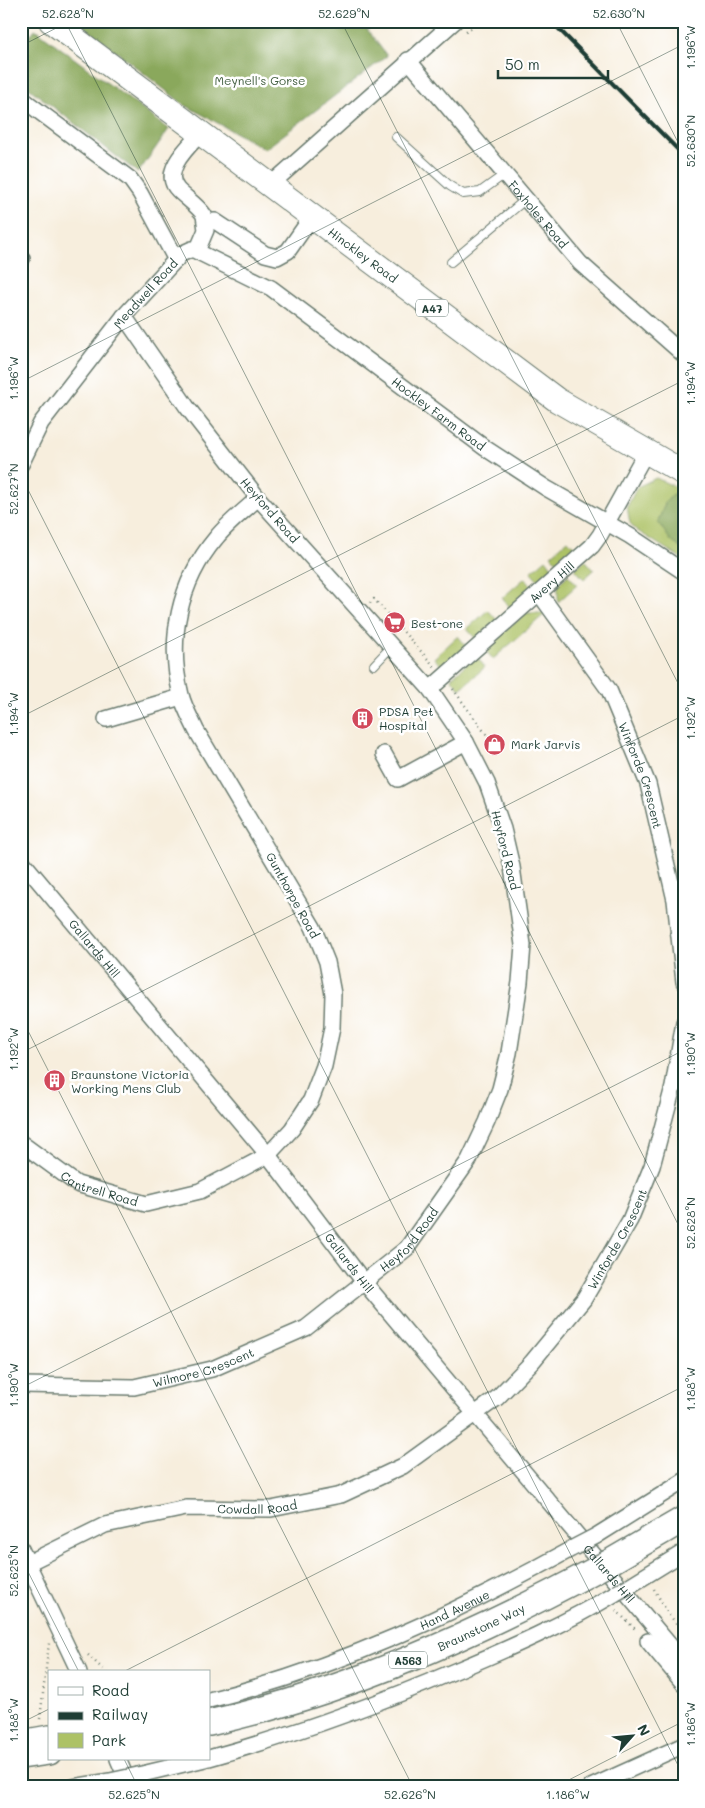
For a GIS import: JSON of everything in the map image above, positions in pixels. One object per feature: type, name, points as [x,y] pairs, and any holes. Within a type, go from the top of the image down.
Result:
[{"type":"highway","name":"Braunstone Way","points":[[210,1723],[321,1692],[399,1664],[524,1608],[604,1566],[684,1519]]},
{"type":"highway","points":[[21,1756],[48,1752]]},
{"type":"main road","name":"Hinckley Road","points":[[51,21],[556,400],[684,473]]},
{"type":"street","points":[[269,186],[408,60],[438,26],[455,21]]},
{"type":"street","name":"Foxholes Road","points":[[408,60],[580,263],[684,355]]},
{"type":"street","points":[[21,98],[130,179],[140,193],[176,260]]},
{"type":"street","points":[[197,251],[204,236],[206,222],[200,209],[176,189],[172,174],[178,160],[201,133]]},
{"type":"street","points":[[206,222],[215,221],[271,257],[282,255],[288,251],[312,218]]},
{"type":"street","name":"Meadwell Road","points":[[21,464],[41,423],[124,316],[186,250],[197,251]]},
{"type":"street","name":"Hockley Farm Road","points":[[197,251],[271,288],[485,448],[546,488],[607,522],[684,572]]},
{"type":"street","name":"Heyford Road","points":[[124,316],[187,406],[258,498],[430,689],[466,742],[494,801],[504,829],[514,875],[523,945],[517,1014],[500,1088],[469,1160],[407,1248],[364,1282]]},
{"type":"street","name":"Avery Hill","points":[[430,689],[592,546],[646,452]]},
{"type":"street","name":"Gunthorpe Road","points":[[258,498],[217,537],[200,559],[186,587],[177,619],[174,660],[181,697],[196,730],[313,927],[327,962],[333,994],[332,1028],[324,1066],[311,1100],[292,1129],[268,1155]]},
{"type":"street","name":"Winforde Crescent","points":[[539,594],[571,635],[609,690],[648,784],[675,900],[684,982]]},
{"type":"street","points":[[106,719],[181,697]]},
{"type":"street","points":[[384,754],[398,779],[466,742]]},
{"type":"street","name":"Gallards Hill","points":[[21,860],[268,1155],[364,1282],[474,1415],[684,1662]]},
{"type":"street","name":"Winforde Crescent","points":[[474,1415],[497,1398],[532,1362],[584,1299],[630,1220],[652,1166],[673,1087],[684,1022]]},
{"type":"street","name":"Cantrell Road","points":[[21,1144],[77,1184],[146,1204],[200,1191],[268,1155]]},
{"type":"street","name":"Wilmore Crescent","points":[[21,1385],[134,1387],[212,1368],[306,1328],[364,1282]]},
{"type":"street","name":"Cowdall Road","points":[[28,1562],[105,1525],[123,1521],[186,1508],[271,1509],[341,1495],[403,1466],[474,1415]]},
{"type":"street","name":"Hand Avenue","points":[[210,1700],[286,1679],[400,1635],[493,1593],[596,1536],[684,1481]]},
{"type":"street","points":[[21,1549],[78,1670]]},
{"type":"street","points":[[210,1758],[277,1740],[405,1692],[514,1646],[617,1593],[684,1552]]},
{"type":"street","points":[[648,1641],[684,1684]]},
{"type":"street","points":[[21,1738],[48,1733]]},
{"type":"street","points":[[591,1787],[684,1745]]},
{"type":"street","points":[[119,1760],[134,1781]]},
{"type":"street","points":[[73,1787],[110,1781],[134,1781],[202,1760]]},
{"type":"lane","points":[[396,137],[450,186],[463,194],[480,192],[505,174]]},
{"type":"lane","points":[[451,262],[526,199]]},
{"type":"lane","points":[[374,665],[391,647]]},
{"type":"path","points":[[21,30],[28,21]]},
{"type":"path","points":[[488,754],[494,751]]},
{"type":"path","name":"Gallards Hill","points":[[646,1575],[669,1615],[684,1632]]},
{"type":"path","points":[[617,1593],[648,1641]]},
{"type":"green space","name":"Meynell's Gorse","points":[[77,21],[361,21],[387,56],[265,149],[183,104]]},
{"type":"green space","points":[[35,29],[169,129],[138,173],[21,82],[21,47]]},
{"type":"green space","points":[[656,478],[684,491],[684,560],[636,530],[630,523],[627,507],[637,487]]},
{"type":"green space","points":[[673,494],[684,494],[684,550],[671,541],[658,522],[665,503]]},
{"type":"green space","points":[[568,540],[577,550],[560,565],[551,555]]},
{"type":"green space","points":[[546,559],[554,570],[540,582],[531,572]]},
{"type":"green space","points":[[585,560],[594,570],[584,579],[575,569]]},
{"type":"green space","points":[[568,575],[577,585],[558,602],[558,584]]},
{"type":"green space","points":[[525,578],[533,588],[511,608],[502,598]]},
{"type":"green space","points":[[488,610],[497,620],[476,639],[467,629]]},
{"type":"green space","points":[[526,613],[546,613],[493,659],[484,649]]},
{"type":"green space","points":[[458,636],[467,647],[443,668],[434,658]]},
{"type":"green space","points":[[476,656],[485,667],[460,689],[451,678]]},
{"type":"railway","points":[[551,21],[684,156]]},
{"type":"place","name":"Best-one","points":[[395,623]]},
{"type":"place","name":"PDSA Pet Hospital","points":[[363,718]]},
{"type":"place","name":"Mark Jarvis","points":[[495,744]]},
{"type":"place","name":"Braunstone Victoria Working Mens Club","points":[[55,1081]]}]
